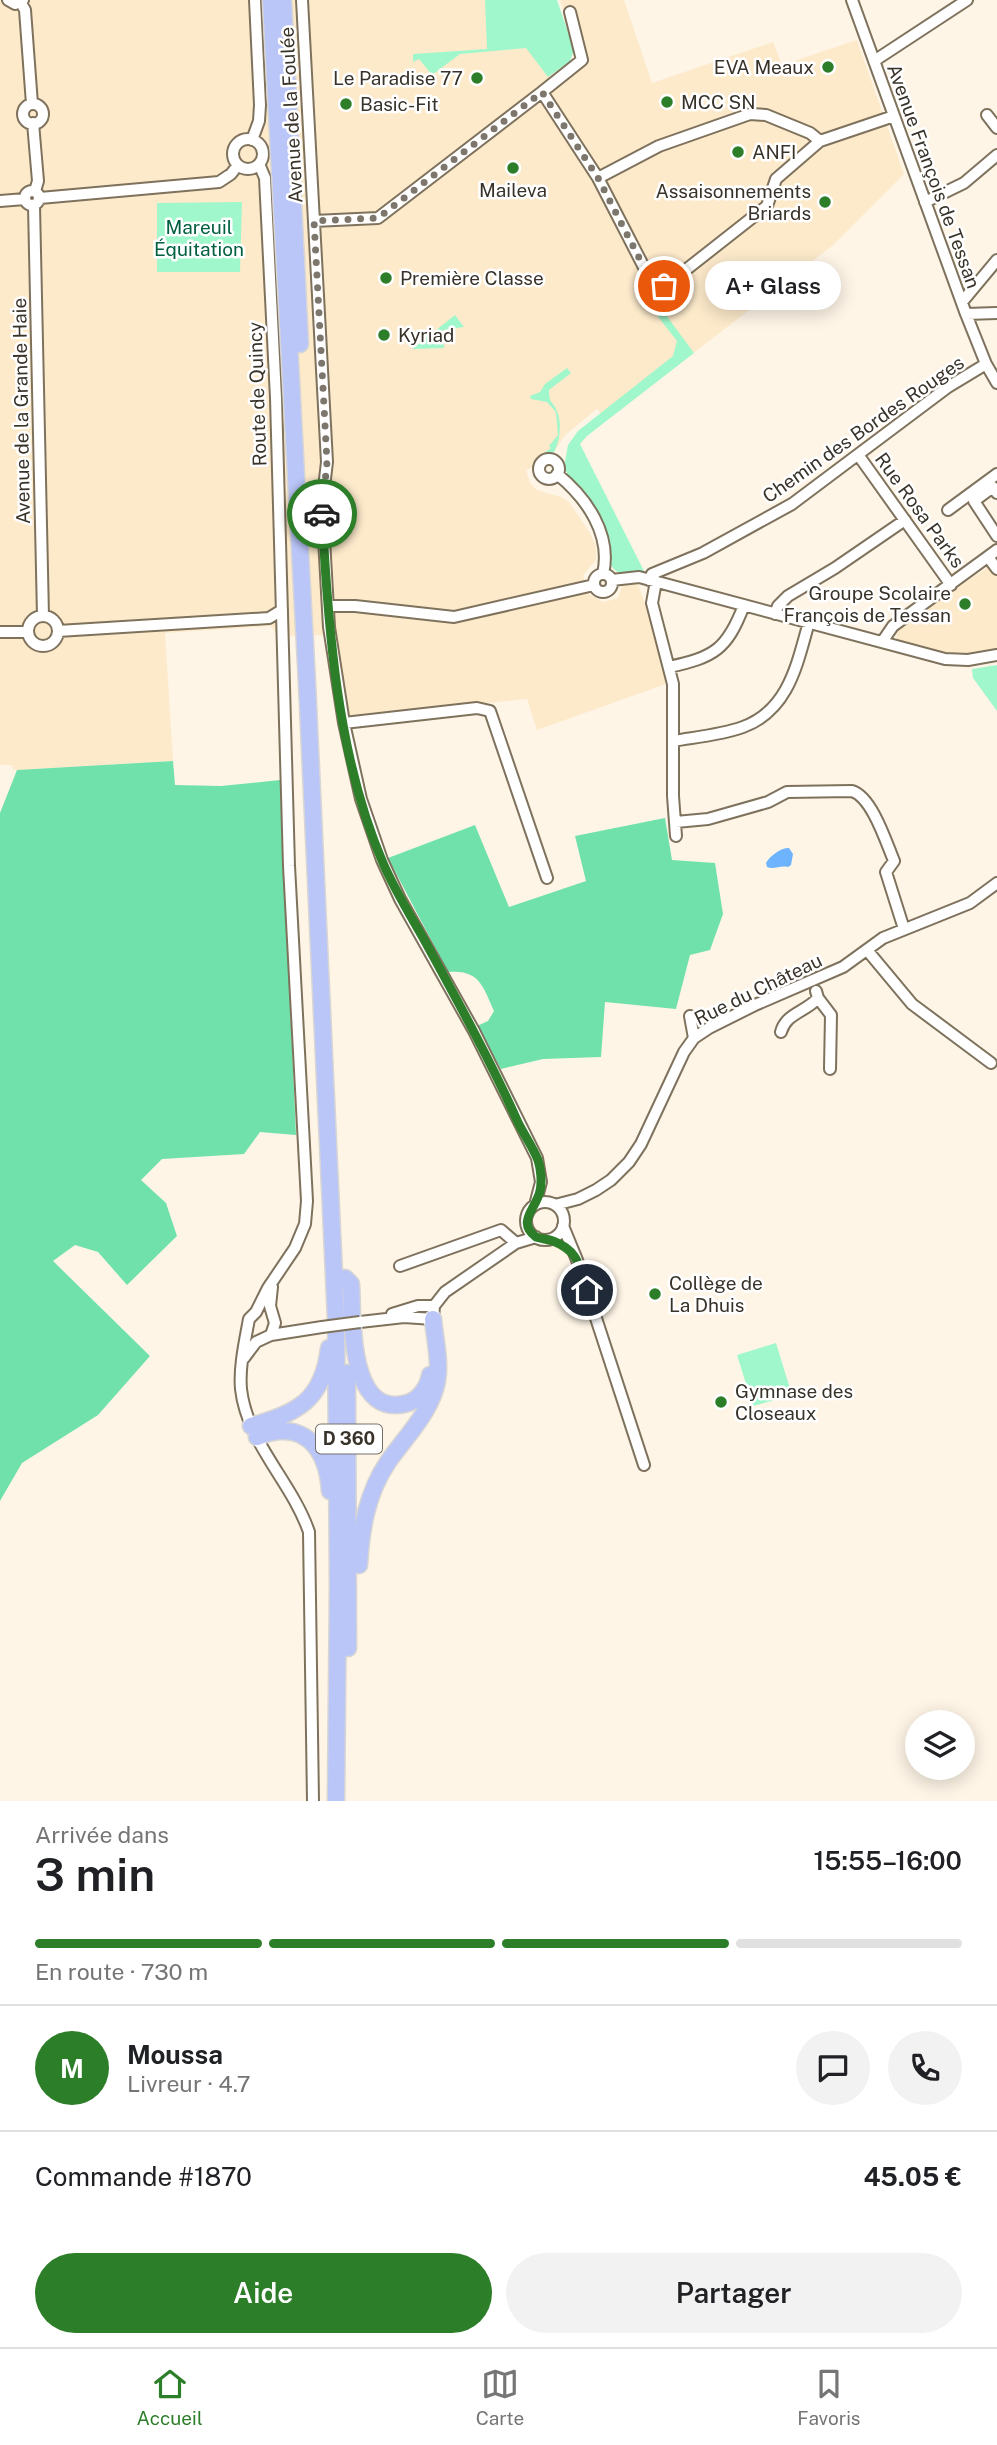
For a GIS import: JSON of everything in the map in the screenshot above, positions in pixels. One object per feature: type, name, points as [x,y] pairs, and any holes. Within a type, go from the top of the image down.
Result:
[{"type":"highway","name":"D 360","points":[[271,0],[308,697],[338,1585],[336,1801]]},
{"type":"highway","name":"D 360","points":[[283,0],[345,1278],[349,1453],[346,1801]]},
{"type":"highway","points":[[345,1278],[351,1284],[353,1331],[360,1373],[365,1387],[374,1398],[386,1404],[400,1405],[414,1401],[429,1380],[435,1348]]},
{"type":"highway","points":[[349,1600],[356,1589],[360,1540],[368,1503],[386,1464],[424,1413],[438,1376],[433,1312]]},
{"type":"highway","points":[[254,1431],[298,1409],[312,1397],[326,1366],[329,1323]]},
{"type":"highway","points":[[254,1431],[303,1435],[321,1454],[330,1485],[332,1577],[338,1585]]},
{"type":"street","points":[[8,0],[12,4],[22,1]]},
{"type":"street","points":[[252,140],[261,105],[255,0]]},
{"type":"street","name":"Avenue de la Foulée","points":[[302,0],[327,462],[322,504],[328,606],[344,723],[361,799],[382,860],[400,899],[474,1031],[537,1158],[541,1182],[554,1205]]},
{"type":"street","name":"Avenue François de Tessan","points":[[852,0],[966,314],[986,364],[997,383]]},
{"type":"street","points":[[874,61],[967,0]]},
{"type":"street","name":"Avenue de la Grande Haie","points":[[22,1],[25,10],[32,104],[26,107],[23,115],[25,120],[33,123],[37,181],[33,199],[43,616]]},
{"type":"street","points":[[314,221],[378,218],[582,60],[570,12]]},
{"type":"street","points":[[542,92],[598,178],[649,277],[664,286],[767,206],[776,179],[820,141],[894,116]]},
{"type":"street","points":[[598,178],[659,146],[750,114],[766,115],[820,141]]},
{"type":"street","points":[[987,115],[997,128]]},
{"type":"street","points":[[252,140],[262,150],[259,164],[247,169],[238,165],[233,157],[235,147],[242,141],[252,140]]},
{"type":"street","points":[[925,202],[964,183],[997,155]]},
{"type":"street","name":"Route de Quincy","points":[[256,1312],[295,1248],[305,1224],[307,1201],[289,866],[276,398],[265,178],[259,164]]},
{"type":"street","points":[[0,201],[219,182],[238,165]]},
{"type":"street","points":[[962,302],[997,260]]},
{"type":"street","points":[[966,314],[997,313]]},
{"type":"street","name":"Chemin des Bordes Rouges","points":[[653,580],[652,574],[703,554],[792,504],[948,387],[986,364]]},
{"type":"street","name":"Rue Rosa Parks","points":[[859,456],[951,585]]},
{"type":"street","points":[[557,474],[585,504],[598,525],[611,589],[606,592],[597,590],[594,585]]},
{"type":"street","points":[[948,510],[997,474]]},
{"type":"street","points":[[997,493],[993,487],[974,501],[997,536]]},
{"type":"street","points":[[775,614],[778,606],[788,596],[835,568],[905,520]]},
{"type":"street","points":[[882,642],[892,626],[993,554],[997,569]]},
{"type":"street","points":[[594,585],[597,577],[639,577],[945,659],[968,660],[997,655]]},
{"type":"street","points":[[653,580],[652,603],[673,684],[676,836]]},
{"type":"street","points":[[328,606],[355,606],[454,617],[594,585]]},
{"type":"street","points":[[669,667],[701,660],[716,651],[731,635],[744,605]]},
{"type":"street","points":[[269,618],[282,610]]},
{"type":"street","points":[[27,632],[34,619],[43,616],[52,619],[58,631]]},
{"type":"street","points":[[58,631],[269,618],[283,624]]},
{"type":"street","points":[[673,741],[743,727],[766,715],[782,698],[790,684],[808,622]]},
{"type":"street","points":[[27,632],[31,641],[44,647],[52,643],[58,631]]},
{"type":"street","points":[[0,632],[27,632]]},
{"type":"street","points":[[344,723],[477,709],[490,711],[547,878]]},
{"type":"street","points":[[676,822],[708,819],[768,802],[787,792],[858,792],[868,804],[894,861],[886,872],[904,929]]},
{"type":"street","name":"Rue du Château","points":[[554,1205],[578,1199],[596,1189],[611,1180],[629,1162],[641,1144],[684,1052],[694,1038],[755,1006],[843,967],[883,938],[970,904],[997,883]]},
{"type":"street","points":[[867,950],[912,1004],[991,1063]]},
{"type":"street","points":[[813,982],[818,998],[831,1015],[830,1069]]},
{"type":"street","points":[[781,1032],[789,1017],[812,1005],[818,998]]},
{"type":"street","points":[[690,1016],[694,1038]]},
{"type":"street","points":[[516,1243],[527,1223],[528,1213],[535,1205],[541,1182]]},
{"type":"street","points":[[535,1205],[544,1202],[554,1205],[563,1214],[571,1250],[577,1260],[644,1465]]},
{"type":"street","points":[[527,1223],[536,1237]]},
{"type":"street","points":[[549,1239],[558,1235],[564,1227]]},
{"type":"street","points":[[400,1266],[501,1230],[516,1243]]},
{"type":"street","points":[[243,1360],[256,1342],[267,1337],[329,1323],[360,1322],[433,1312],[445,1293],[516,1243],[536,1237],[549,1239],[571,1250]]},
{"type":"street","points":[[267,1337],[275,1328],[270,1296],[275,1278]]},
{"type":"street","points":[[309,1329],[289,1327],[264,1311],[256,1312],[249,1319],[241,1388],[254,1431],[301,1509],[309,1532],[313,1801]]},
{"type":"street","points":[[248,1328],[254,1336],[267,1337]]},
{"type":"shaded area","points":[[0,0],[488,0],[551,77],[579,58],[560,0],[624,0],[652,83],[773,42],[782,65],[857,40],[904,174],[832,246],[607,420],[597,409],[565,435],[554,452],[541,457],[533,467],[526,470],[530,483],[537,490],[569,502],[590,533],[596,546],[596,560],[583,575],[588,594],[604,602],[618,598],[622,586],[638,584],[654,629],[666,684],[537,730],[527,699],[348,718],[334,635],[279,636],[270,626],[165,633],[173,761],[17,770],[13,769],[12,765],[0,765]]},
{"type":"shaded area","name":"Groupe Scolaire François de Tessan","points":[[991,565],[997,574],[997,649],[962,654],[899,641],[896,636],[898,628]]},
{"type":"green space","points":[[485,0],[557,0],[574,50],[570,61],[548,77],[526,48],[460,54],[432,75],[419,59],[413,62],[413,54],[487,49]]},
{"type":"green space","name":"Mareuil Équitation","points":[[242,202],[240,272],[157,272],[157,203]]},
{"type":"green space","points":[[655,300],[694,353],[580,444],[644,571],[623,573],[613,568],[604,526],[564,467],[568,445],[578,431],[673,356],[677,341],[652,309]]},
{"type":"green space","points":[[455,315],[464,327],[443,330],[444,348],[412,349]]},
{"type":"green space","points":[[567,368],[571,373],[549,390],[550,400],[559,416],[560,432],[554,452],[545,455],[558,435],[556,412],[547,402],[531,399],[530,396],[540,392],[545,384]]},
{"type":"green space","points":[[997,665],[997,711],[973,678],[972,669]]},
{"type":"green space","points":[[173,761],[175,785],[221,786],[280,780],[296,1135],[260,1132],[244,1154],[162,1159],[141,1180],[166,1203],[177,1236],[127,1285],[98,1252],[75,1245],[53,1261],[150,1356],[98,1415],[22,1463],[0,1501],[0,813],[17,770]]},
{"type":"green space","points":[[665,818],[672,860],[715,863],[723,914],[710,950],[690,955],[676,1009],[605,1002],[601,1057],[543,1059],[501,1069],[477,1026],[488,1021],[494,1011],[483,987],[467,973],[448,972],[388,858],[475,825],[509,907],[586,881],[575,836]]},
{"type":"green space","points":[[776,1343],[792,1395],[753,1406],[737,1355]]},
{"type":"water","points":[[789,848],[793,854],[791,865],[767,867],[766,863],[772,855]]},
{"type":"way so far","points":[[322,514],[327,462],[314,221],[378,218],[542,92],[598,178],[649,277],[664,286]]},
{"type":"place","name":"EVA Meaux","points":[[828,67]]},
{"type":"place","name":"Le Paradise 77","points":[[477,78]]},
{"type":"place","name":"MCC SN","points":[[667,102]]},
{"type":"place","name":"Basic-Fit","points":[[346,104]]},
{"type":"place","name":"ANFI","points":[[738,152]]},
{"type":"place","name":"Maileva","points":[[513,168]]},
{"type":"place","name":"Assaisonnements Briards","points":[[825,202]]},
{"type":"place","name":"Première Classe","points":[[386,278]]},
{"type":"place","name":"A+ Glass","points":[[664,286]]},
{"type":"place","name":"Kyriad","points":[[384,335]]},
{"type":"place","name":"Groupe Scolaire François de Tessan","points":[[965,604]]},
{"type":"place","name":"Collège de La Dhuis","points":[[655,1294]]},
{"type":"place","name":"Gymnase des Closeaux","points":[[721,1402]]},
{"type":"route","points":[[322,514],[334,664],[361,799],[382,860],[400,899],[474,1031],[537,1158],[540,1167],[540,1192],[535,1205],[528,1213],[528,1227],[536,1237],[549,1239],[571,1250],[587,1290]]}]
